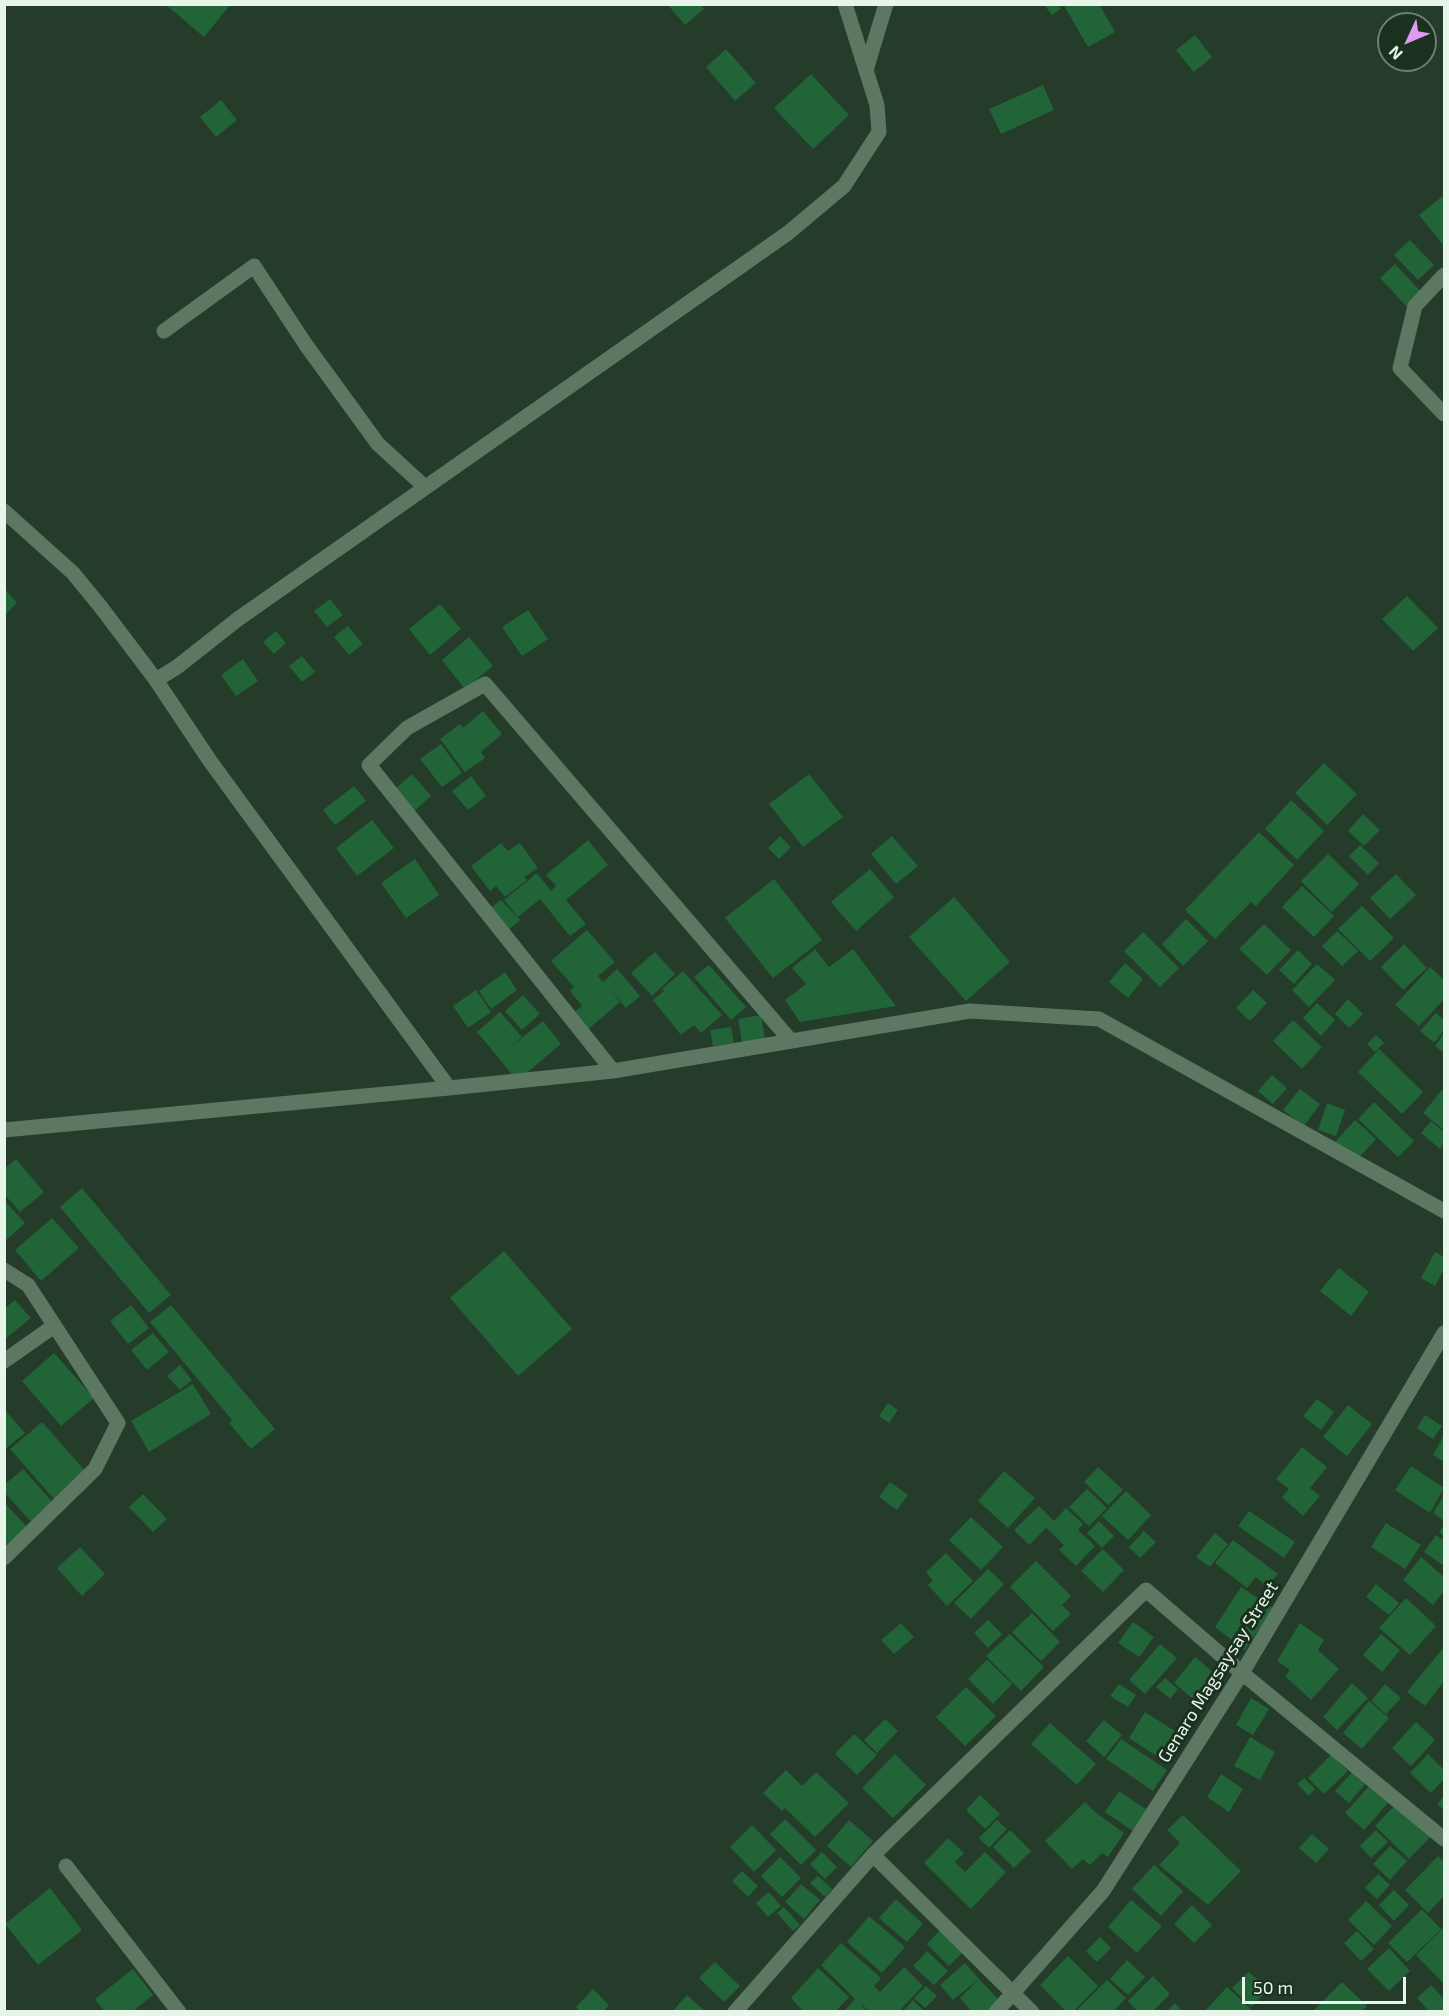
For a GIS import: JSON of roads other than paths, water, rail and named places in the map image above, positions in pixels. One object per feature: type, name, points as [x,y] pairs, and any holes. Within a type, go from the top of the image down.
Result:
[{"type":"street","points":[[156,680],[177,667],[238,619],[788,233],[844,186],[879,132],[877,105],[844,4]]},
{"type":"street","points":[[866,70],[886,4]]},
{"type":"street","points":[[164,331],[254,266],[306,345],[378,444],[425,487]]},
{"type":"street","points":[[1444,275],[1415,306],[1400,368],[1444,414]]},
{"type":"street","points":[[4,511],[72,573],[100,606],[156,680],[210,761],[449,1088]]},
{"type":"street","points":[[613,1071],[369,765],[407,728],[485,684],[791,1041]]},
{"type":"street","points":[[4,1130],[613,1071],[970,1011],[1099,1018],[1444,1211]]},
{"type":"street","points":[[4,1270],[28,1286],[118,1423],[95,1469],[4,1558]]},
{"type":"street","points":[[4,1361],[54,1326]]},
{"type":"street","name":"Genaro Magsaysay Street","points":[[996,2012],[1103,1891],[1242,1673],[1444,1333]]},
{"type":"street","points":[[735,2012],[873,1855],[1146,1590],[1242,1673],[1444,1839]]},
{"type":"street","points":[[873,1855],[1032,2012]]},
{"type":"street","points":[[66,1866],[179,2012]]}]
